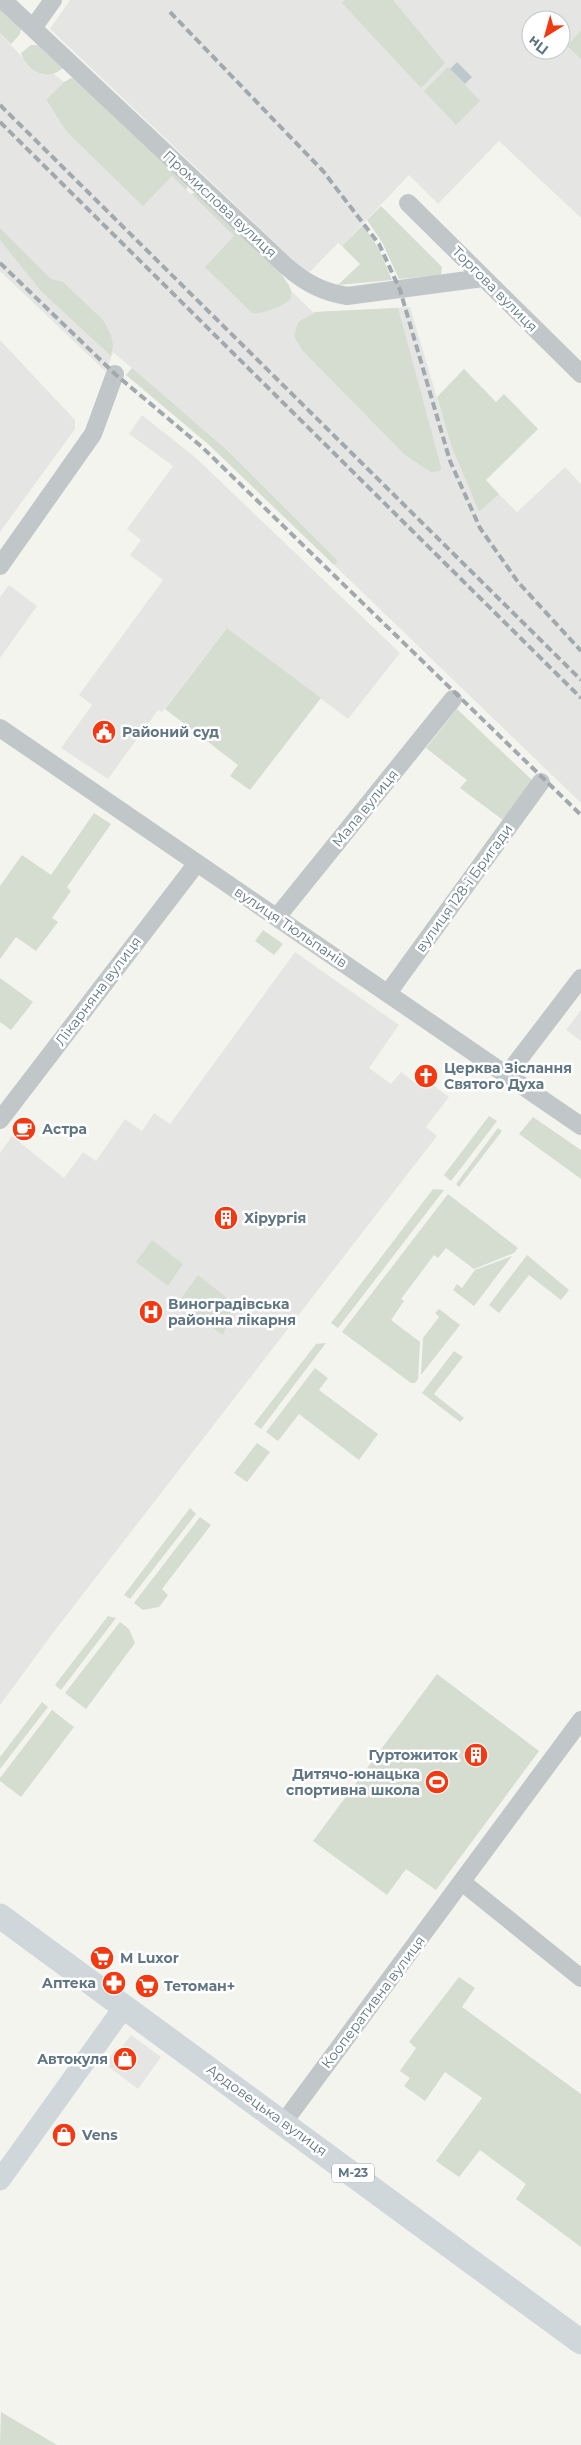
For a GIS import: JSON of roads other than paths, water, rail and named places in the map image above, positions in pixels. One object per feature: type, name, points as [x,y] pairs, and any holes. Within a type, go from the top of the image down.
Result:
[{"type":"highway","name":"Ардовецька вулиця","points":[[0,1916],[284,2122],[581,2342]]},
{"type":"main road","points":[[0,2180],[124,2007]]},
{"type":"street","name":"Промислова вулиця","points":[[3,0],[286,266],[306,282],[332,293],[347,296],[484,278]]},
{"type":"street","points":[[33,28],[53,0]]},
{"type":"street","name":"Торгова вулиця","points":[[408,204],[581,374]]},
{"type":"street","points":[[0,566],[93,434],[116,374]]},
{"type":"street","name":"Мала вулиця","points":[[277,917],[453,698]]},
{"type":"street","name":"вулиця Тюльпанів","points":[[0,728],[581,1126]]},
{"type":"street","name":"вулиця 128-ї Бригади","points":[[388,993],[541,782]]},
{"type":"street","name":"Лікарняна вулиця","points":[[0,1120],[197,863]]},
{"type":"street","points":[[507,1075],[581,978]]},
{"type":"street","name":"Кооперативна вулиця","points":[[284,2122],[581,1720]]},
{"type":"street","points":[[462,1882],[579,1977]]},
{"type":"railway","points":[[170,12],[323,171],[379,244],[400,290],[450,461],[480,528],[518,582],[581,651]]},
{"type":"railway","points":[[0,105],[581,680]]},
{"type":"railway","points":[[0,122],[581,698]]},
{"type":"railway","points":[[0,263],[115,374],[202,447],[581,815]]},
{"type":"place","name":"Районий суд","points":[[104,732]]},
{"type":"place","name":"Церква Зіслання Святого Духа","points":[[426,1076]]},
{"type":"place","name":"Астра","points":[[24,1129]]},
{"type":"place","name":"Хірургія","points":[[226,1218]]},
{"type":"place","name":"Виноградівська районна лікарня","points":[[151,1312]]},
{"type":"place","name":"Гуртожиток","points":[[476,1755]]},
{"type":"place","name":"Дитячо-юнацька спортивна школа","points":[[437,1782]]},
{"type":"place","name":"M Luxor","points":[[102,1958]]},
{"type":"place","name":"Аптека","points":[[114,1983]]},
{"type":"place","name":"Тетоман+","points":[[147,1986]]},
{"type":"place","name":"Автокуля","points":[[125,2059]]},
{"type":"place","name":"Vens","points":[[64,2135]]}]
